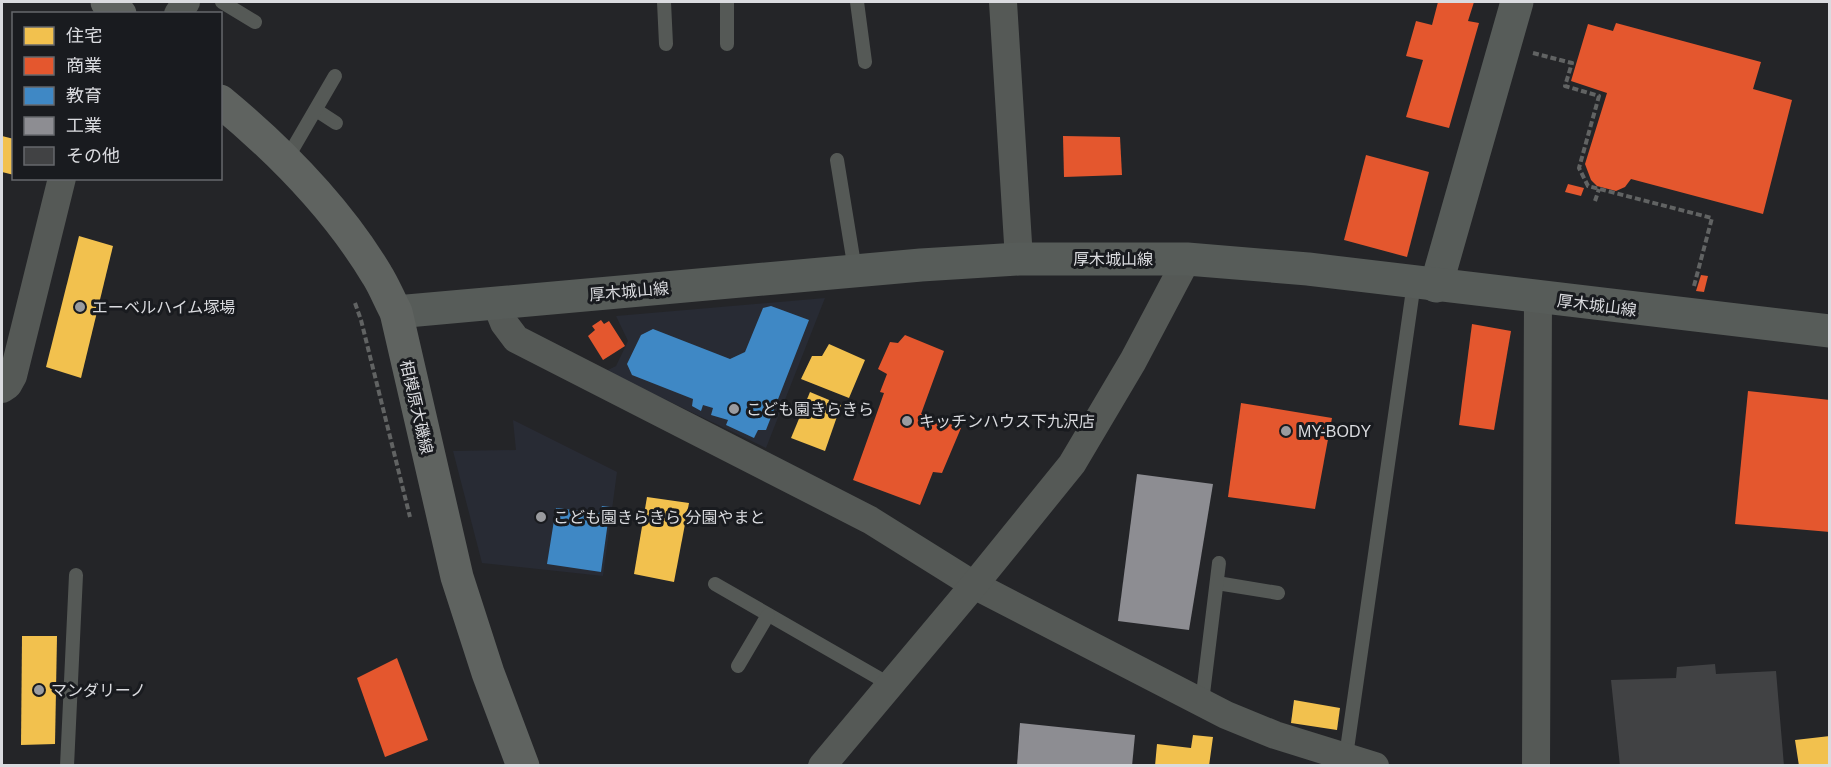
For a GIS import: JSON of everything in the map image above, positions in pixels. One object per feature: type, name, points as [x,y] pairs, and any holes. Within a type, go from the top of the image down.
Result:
[{"type":"main road","points":[[1425,284],[1517,2]]},
{"type":"main road","name":"相模原大磯線","points":[[222,103],[246,122],[285,162],[347,231],[378,276],[396,312],[457,577],[488,673],[523,765]]},
{"type":"main road","name":"厚木城山線","points":[[396,312],[855,271],[1019,259],[1187,259],[1308,269],[1830,332]]},
{"type":"street","points":[[1003,2],[1019,259]]},
{"type":"street","points":[[2,389],[9,385],[13,376],[62,180]]},
{"type":"street","points":[[822,765],[974,585],[1072,464],[1133,361],[1187,259]]},
{"type":"street","points":[[1536,765],[1538,298]]},
{"type":"street","points":[[496,303],[504,323],[516,339],[870,520],[974,585],[1226,715],[1275,735],[1360,762]]},
{"type":"lane","points":[[222,2],[255,22]]},
{"type":"lane","points":[[664,2],[666,44]]},
{"type":"lane","points":[[727,2],[727,44]]},
{"type":"lane","points":[[857,2],[865,62]]},
{"type":"lane","points":[[285,162],[335,76]]},
{"type":"lane","points":[[316,110],[336,123]]},
{"type":"lane","points":[[837,160],[855,271]]},
{"type":"lane","points":[[1360,762],[1425,284]]},
{"type":"lane","points":[[1202,702],[1219,563]]},
{"type":"lane","points":[[67,765],[76,575]]},
{"type":"lane","points":[[1216,583],[1278,593]]},
{"type":"lane","points":[[715,584],[889,684]]},
{"type":"lane","points":[[738,666],[768,615]]},
{"type":"path","points":[[1524,51],[1572,63],[1565,86],[1599,96],[1579,168],[1588,186],[1712,218],[1694,287]]},
{"type":"path","points":[[1595,201],[1599,189]]},
{"type":"path","points":[[355,301],[406,506],[413,525]]},
{"type":"shaded area","name":"こども園きらきら","points":[[825,298],[766,448],[606,371],[616,366],[628,341],[616,316]]},
{"type":"shaded area","name":"こども園きらきら 分園やまと","points":[[513,420],[617,472],[603,576],[482,563],[453,451],[516,450]]},
{"type":"building: 住宅","points":[[2,136],[12,138],[12,174],[2,172]]},
{"type":"building: 住宅","name":"エーベルハイム塚場","points":[[79,236],[113,246],[81,378],[46,367]]},
{"type":"building: 住宅","points":[[829,344],[865,360],[849,398],[801,379],[812,356],[822,356]]},
{"type":"building: 住宅","points":[[810,392],[841,405],[825,451],[791,438]]},
{"type":"building: 住宅","points":[[647,497],[689,503],[674,582],[634,574]]},
{"type":"building: 住宅","name":"マンダリーノ","points":[[22,636],[57,636],[55,744],[21,745]]},
{"type":"building: 住宅","points":[[1294,700],[1340,708],[1337,730],[1291,723]]},
{"type":"building: 住宅","points":[[1193,735],[1213,737],[1209,766],[1155,766],[1157,744],[1191,748]]},
{"type":"building: 住宅","points":[[1830,736],[1830,766],[1799,766],[1795,740]]},
{"type":"building: 商業","points":[[1438,2],[1474,2],[1468,21],[1479,23],[1449,128],[1406,117],[1423,60],[1406,56],[1416,21],[1432,25]]},
{"type":"building: 商業","points":[[1616,23],[1761,62],[1753,89],[1792,100],[1763,214],[1631,179],[1625,187],[1616,191],[1597,186],[1591,180],[1585,164],[1607,93],[1571,81],[1588,24],[1613,31]]},
{"type":"building: 商業","points":[[1063,136],[1120,137],[1122,175],[1064,177]]},
{"type":"building: 商業","points":[[1366,155],[1429,172],[1407,257],[1344,240]]},
{"type":"building: 商業","points":[[1568,184],[1584,188],[1581,196],[1565,192]]},
{"type":"building: 商業","points":[[1701,275],[1708,276],[1704,292],[1696,291]]},
{"type":"building: 商業","points":[[601,320],[604,324],[609,321],[625,346],[603,360],[588,336],[595,330],[592,326]]},
{"type":"building: 商業","points":[[1472,324],[1511,331],[1494,430],[1459,425]]},
{"type":"building: 商業","name":"キッチンハウス下九沢店","points":[[905,335],[944,351],[921,414],[961,428],[942,473],[933,472],[920,505],[853,480],[884,393],[880,392],[887,374],[878,369],[890,342],[898,343]]},
{"type":"building: 商業","points":[[1748,391],[1830,400],[1830,532],[1735,524]]},
{"type":"building: 商業","points":[[1241,403],[1332,418],[1315,509],[1228,497]]},
{"type":"building: 商業","points":[[397,658],[428,740],[385,757],[357,678]]},
{"type":"building: 教育","points":[[771,306],[809,320],[766,430],[758,430],[754,438],[726,425],[728,420],[711,415],[713,408],[703,405],[701,411],[692,406],[693,399],[632,375],[627,364],[641,335],[653,329],[730,359],[745,352],[763,308]]},
{"type":"building: 教育","points":[[602,506],[610,507],[601,572],[547,564],[556,508],[599,513]]},
{"type":"building: 工業","points":[[1137,474],[1213,484],[1189,630],[1118,621]]},
{"type":"building: 工業","points":[[1020,723],[1135,735],[1132,766],[1017,766]]},
{"type":"building: その他","points":[[1715,664],[1716,674],[1776,671],[1784,766],[1620,766],[1611,680],[1676,678],[1677,667]]},
{"type":"place","name":"エーベルハイム塚場","points":[[80,307]]},
{"type":"place","name":"こども園きらきら","points":[[734,409]]},
{"type":"place","name":"キッチンハウス下九沢店","points":[[907,421]]},
{"type":"place","name":"MY-BODY","points":[[1286,431]]},
{"type":"place","name":"こども園きらきら 分園やまと","points":[[541,517]]},
{"type":"place","name":"マンダリーノ","points":[[39,690]]}]
